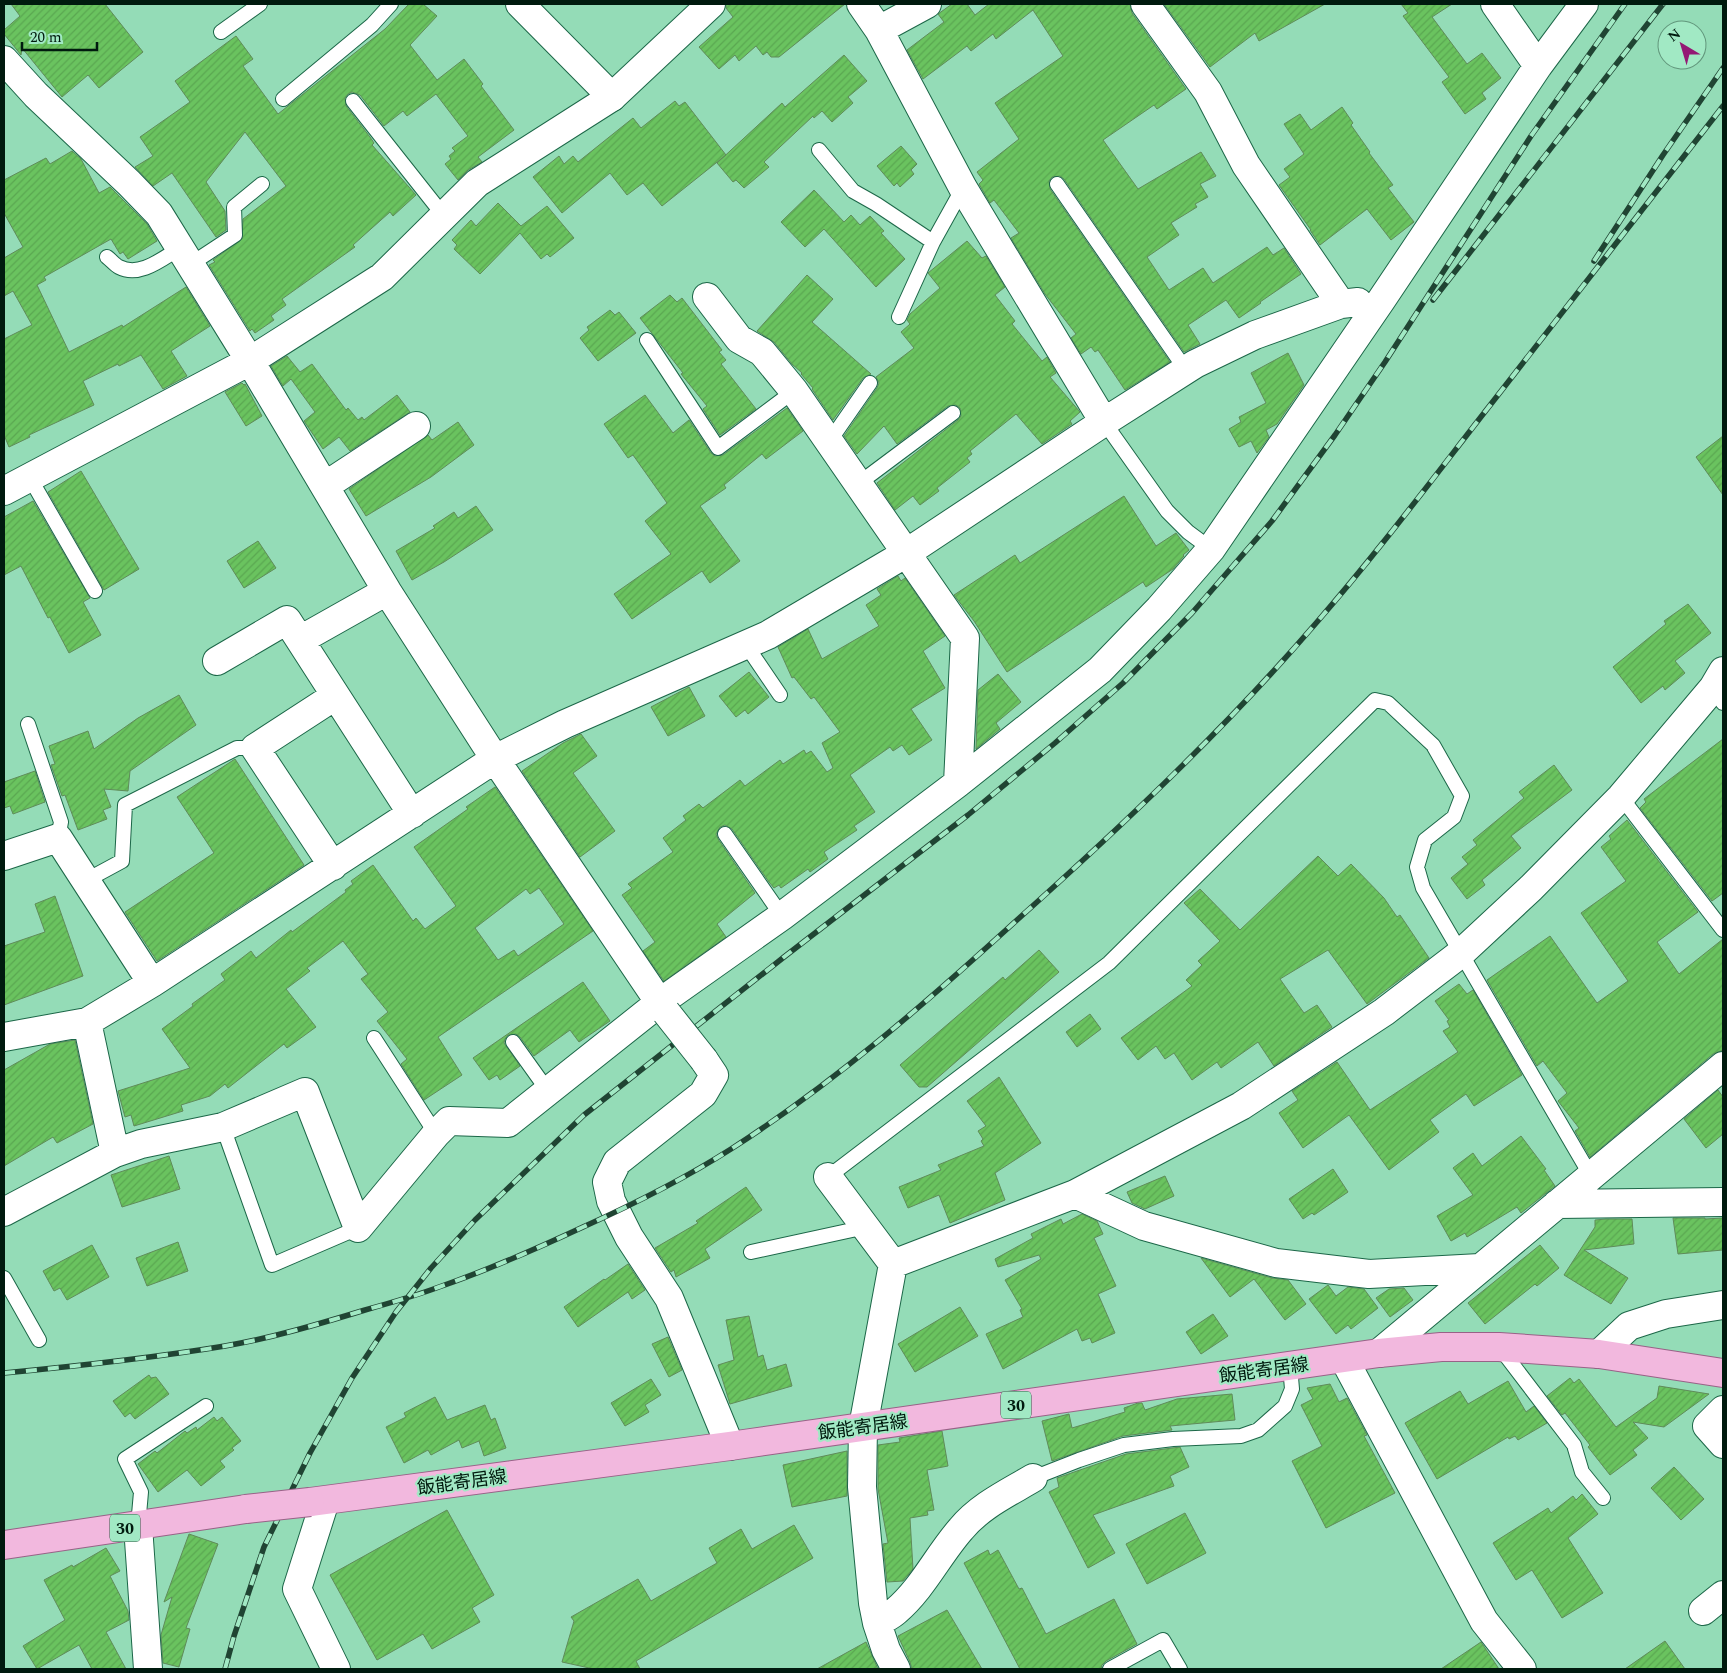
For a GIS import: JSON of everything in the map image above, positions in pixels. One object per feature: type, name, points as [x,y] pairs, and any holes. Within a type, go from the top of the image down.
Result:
[{"type":"main road","name":"飯能寄居線","points":[[4,1545],[246,1509],[318,1502],[730,1446],[1379,1353],[1441,1347],[1499,1347],[1599,1354],[1723,1373]]},
{"type":"street","points":[[520,4],[612,97]]},
{"type":"street","points":[[4,491],[250,361],[382,277],[478,183],[612,97],[711,4]]},
{"type":"street","points":[[861,4],[878,30],[963,188],[1104,422]]},
{"type":"street","points":[[878,30],[927,4]]},
{"type":"street","points":[[1145,4],[1208,92],[1246,165],[1341,304]]},
{"type":"street","points":[[1495,4],[1538,66]]},
{"type":"street","points":[[4,1212],[115,1153],[141,1144],[223,1127],[306,1092],[358,1228],[449,1121],[508,1123],[958,783],[1100,670],[1158,609],[1211,549],[1538,66],[1584,4]]},
{"type":"street","points":[[4,60],[36,95],[159,214],[250,361],[387,591],[495,759],[662,1008],[714,1075],[703,1094],[617,1162],[607,1182],[611,1201],[629,1236],[668,1298],[730,1446]]},
{"type":"street","points":[[707,298],[739,339],[762,352],[794,392],[964,638],[958,783]]},
{"type":"street","points":[[4,1037],[86,1022],[152,983],[495,759],[565,724],[768,635],[905,554],[1195,364],[1255,335],[1341,304],[1382,299]]},
{"type":"street","points":[[325,486],[416,426]]},
{"type":"street","points":[[300,640],[387,591]]},
{"type":"street","points":[[217,661],[287,620],[412,814]]},
{"type":"street","points":[[893,1264],[1075,1194],[1241,1106],[1384,1012],[1460,954],[1531,888],[1621,797],[1720,687]]},
{"type":"street","points":[[333,866],[255,748],[335,696]]},
{"type":"street","points":[[4,856],[58,838],[152,983]]},
{"type":"street","points":[[86,1022],[115,1153]]},
{"type":"street","points":[[1379,1353],[1723,1066]]},
{"type":"street","points":[[828,1177],[893,1264],[863,1427],[862,1487],[873,1602],[877,1623],[886,1650],[896,1669]]},
{"type":"street","points":[[1075,1194],[1144,1226],[1276,1263],[1369,1274],[1480,1268]]},
{"type":"street","points":[[1557,1204],[1723,1202]]},
{"type":"street","points":[[1599,1354],[1629,1326],[1666,1314],[1723,1305]]},
{"type":"street","points":[[1344,1358],[1484,1621],[1522,1669]]},
{"type":"street","points":[[1723,1410],[1707,1426],[1723,1444]]},
{"type":"street","points":[[877,1623],[895,1612],[908,1599],[960,1529],[971,1518],[985,1507],[1033,1478]]},
{"type":"street","points":[[318,1502],[297,1589],[336,1669]]},
{"type":"street","points":[[138,1526],[148,1669]]},
{"type":"lane","points":[[221,32],[260,4]]},
{"type":"lane","points":[[283,99],[372,25],[391,4]]},
{"type":"lane","points":[[353,101],[444,216]]},
{"type":"lane","points":[[819,150],[853,191],[933,242]]},
{"type":"lane","points":[[107,257],[118,267],[129,271],[185,256],[235,234],[234,206],[262,184]]},
{"type":"lane","points":[[1058,184],[1186,370]]},
{"type":"lane","points":[[899,317],[933,242],[963,188]]},
{"type":"lane","points":[[647,340],[718,448],[794,392]]},
{"type":"lane","points":[[828,442],[870,383]]},
{"type":"lane","points":[[858,484],[954,412]]},
{"type":"lane","points":[[1104,422],[1167,511],[1188,532],[1211,549]]},
{"type":"lane","points":[[30,478],[95,591]]},
{"type":"lane","points":[[746,645],[780,695]]},
{"type":"lane","points":[[828,1177],[1109,963],[1375,700],[1388,703],[1433,745],[1462,796],[1454,817],[1424,840],[1417,867],[1423,888],[1591,1176]]},
{"type":"lane","points":[[28,724],[61,822],[58,838]]},
{"type":"lane","points":[[85,881],[122,861],[125,805],[237,748],[255,748]]},
{"type":"lane","points":[[1621,797],[1723,930]]},
{"type":"lane","points":[[725,834],[782,916]]},
{"type":"lane","points":[[374,1038],[436,1134]]},
{"type":"lane","points":[[514,1042],[548,1091]]},
{"type":"lane","points":[[223,1127],[272,1265],[358,1228]]},
{"type":"lane","points":[[751,1252],[866,1227]]},
{"type":"lane","points":[[4,1278],[39,1340]]},
{"type":"lane","points":[[1499,1347],[1574,1445],[1582,1472],[1602,1498]]},
{"type":"lane","points":[[1033,1478],[1124,1446],[1173,1439],[1241,1436],[1258,1430],[1285,1406],[1292,1389],[1290,1366]]},
{"type":"lane","points":[[138,1526],[141,1492],[125,1459],[206,1406]]},
{"type":"lane","points":[[1110,1669],[1163,1640],[1180,1669]]},
{"type":"building","points":[[11,4],[105,4],[143,52],[99,88],[88,75],[62,97],[22,48],[21,55],[4,34],[4,30],[20,16]]},
{"type":"building","points":[[409,4],[423,4],[437,16],[410,45],[437,80],[464,59],[483,84],[481,86],[514,130],[478,157],[482,162],[468,170],[458,180],[445,164],[451,159],[449,156],[455,151],[452,148],[468,136],[436,94],[407,116],[403,111],[384,126],[360,95],[352,92],[348,94],[345,98],[346,106],[374,143],[372,145],[416,195],[393,216],[390,212],[353,245],[355,247],[282,299],[286,305],[271,316],[274,320],[255,333],[252,329],[250,331],[209,265],[242,239],[243,219],[286,186],[245,132],[206,182],[225,211],[226,230],[216,237],[172,173],[153,186],[135,167],[153,156],[140,137],[190,102],[175,81],[236,36],[253,59],[243,66],[278,114],[385,29]]},
{"type":"building","points":[[726,4],[845,4],[779,57],[771,57],[767,52],[763,55],[756,46],[739,61],[735,55],[719,69],[699,47],[733,17],[726,8]]},
{"type":"building","points":[[952,4],[967,4],[975,15],[989,4],[1130,4],[1132,13],[1186,89],[1157,109],[1154,105],[1103,140],[1138,189],[1201,152],[1216,176],[1200,184],[1208,197],[1195,204],[1197,207],[1171,223],[1179,235],[1147,257],[1169,290],[1203,268],[1213,283],[1267,247],[1273,255],[1284,248],[1301,274],[1239,318],[1226,300],[1188,325],[1200,344],[1184,352],[1064,179],[1060,176],[1052,177],[1049,181],[1050,189],[1170,362],[1125,390],[1098,350],[1095,352],[1091,347],[1081,354],[1071,338],[1076,334],[1045,294],[1011,238],[1019,233],[994,200],[990,203],[979,184],[983,180],[977,172],[1019,139],[995,103],[1063,56],[1033,10],[996,39],[993,34],[971,51],[967,46],[923,79],[907,50],[944,22],[938,14]]},
{"type":"building","points":[[1164,4],[1325,4],[1259,41],[1255,33],[1210,67]]},
{"type":"building","points":[[1401,4],[1452,4],[1432,17],[1467,64],[1482,53],[1501,78],[1482,93],[1486,99],[1465,114],[1442,82],[1449,77],[1403,16],[1408,13]]},
{"type":"building","points":[[844,55],[867,81],[848,97],[853,103],[832,122],[822,111],[814,118],[813,116],[764,162],[769,167],[744,188],[736,180],[733,182],[717,163],[782,103],[785,107]]},
{"type":"building","points":[[675,101],[679,106],[685,102],[726,155],[662,206],[643,183],[627,195],[610,173],[562,213],[533,177],[559,156],[564,164],[573,156],[578,162],[633,118],[641,128]]},
{"type":"building","points":[[1342,107],[1369,153],[1393,185],[1388,188],[1414,222],[1391,240],[1367,209],[1320,245],[1279,185],[1290,177],[1284,169],[1304,154],[1284,124],[1300,114],[1311,130]]},
{"type":"building","points":[[901,146],[917,164],[911,170],[914,174],[900,187],[897,183],[894,186],[877,166]]},
{"type":"building","points":[[72,151],[81,159],[99,193],[110,187],[147,224],[157,241],[128,259],[123,252],[120,254],[111,239],[44,277],[46,280],[37,285],[69,352],[122,325],[123,327],[186,287],[210,326],[171,351],[187,376],[163,389],[141,355],[119,366],[118,364],[83,381],[94,405],[29,435],[30,437],[9,447],[4,435],[4,339],[32,325],[13,291],[4,296],[4,258],[23,247],[4,213],[4,180],[46,158],[50,164]]},
{"type":"building","points":[[814,190],[844,222],[851,215],[860,225],[870,216],[884,231],[881,233],[905,259],[876,287],[824,229],[805,247],[781,222]]},
{"type":"building","points":[[498,203],[521,226],[547,206],[574,238],[550,257],[547,254],[541,259],[520,233],[480,274],[454,249],[457,245],[452,240],[471,220],[476,226]]},
{"type":"building","points":[[967,241],[982,258],[986,256],[1005,287],[995,295],[1015,321],[1012,324],[1042,361],[1047,357],[1056,373],[1050,377],[1080,412],[1070,421],[1072,424],[1042,444],[1016,414],[970,451],[972,454],[967,458],[970,462],[937,488],[939,491],[920,505],[913,496],[895,510],[877,483],[958,420],[961,416],[960,408],[956,405],[948,406],[897,444],[884,426],[857,454],[844,436],[877,388],[879,383],[876,377],[914,348],[901,332],[910,324],[907,320],[910,314],[940,288],[928,273]]},
{"type":"building","points":[[807,275],[833,299],[812,322],[871,374],[863,378],[833,420],[802,373],[774,342],[757,331]]},
{"type":"building","points":[[670,295],[677,302],[682,298],[722,350],[719,352],[726,360],[721,364],[756,409],[720,435],[703,409],[707,406],[640,318]]},
{"type":"building","points":[[610,310],[615,315],[619,312],[636,333],[598,361],[580,338],[589,330],[587,327]]},
{"type":"building","points":[[1288,353],[1304,385],[1277,424],[1266,430],[1269,437],[1257,453],[1251,441],[1239,447],[1229,429],[1241,422],[1239,417],[1266,403],[1251,373]]},
{"type":"building","points":[[287,356],[300,372],[312,364],[346,410],[348,408],[358,420],[362,417],[364,420],[397,395],[410,412],[350,451],[339,437],[323,449],[304,421],[315,412],[291,379],[283,386],[271,366]]},
{"type":"building","points":[[242,383],[245,384],[262,416],[246,426],[225,392]]},
{"type":"building","points":[[645,395],[673,433],[689,420],[715,456],[723,455],[787,408],[803,431],[766,459],[762,454],[724,485],[726,488],[700,506],[740,561],[710,583],[702,571],[632,619],[614,594],[671,554],[645,521],[667,503],[633,455],[628,458],[604,424]]},
{"type":"building","points":[[458,422],[474,445],[431,477],[366,516],[349,489],[428,435],[432,440]]},
{"type":"building","points":[[1723,436],[1723,495],[1696,457]]},
{"type":"building","points":[[81,471],[139,569],[104,590],[48,492]]},
{"type":"building","points":[[1124,496],[1156,546],[1176,533],[1189,550],[1173,569],[1146,587],[1143,582],[1007,672],[974,621],[954,595],[1015,555],[1020,563]]},
{"type":"building","points":[[33,501],[90,598],[83,602],[101,635],[69,653],[21,566],[4,575],[4,517]]},
{"type":"building","points":[[476,506],[493,530],[412,580],[396,551],[435,528],[433,526],[454,512],[458,518]]},
{"type":"building","points":[[258,541],[276,568],[244,588],[227,561]]},
{"type":"building","points":[[898,576],[901,581],[905,578],[945,636],[923,651],[945,688],[911,709],[932,740],[909,755],[902,745],[893,751],[890,747],[850,775],[875,812],[854,826],[857,830],[824,852],[828,859],[810,872],[808,869],[781,888],[779,885],[774,888],[769,882],[732,829],[725,825],[720,827],[716,834],[718,839],[755,893],[717,924],[726,937],[664,981],[643,951],[655,942],[622,895],[632,888],[628,884],[673,852],[663,838],[686,820],[683,816],[699,804],[703,808],[740,780],[745,786],[780,760],[783,764],[804,750],[806,754],[811,751],[827,772],[833,768],[822,743],[840,732],[814,697],[811,699],[794,677],[792,678],[778,647],[808,629],[822,659],[879,626],[866,605],[881,595],[877,589]]},
{"type":"building","points":[[1688,604],[1711,633],[1675,661],[1685,673],[1665,690],[1663,686],[1641,703],[1613,667],[1666,624],[1664,621]]},
{"type":"building","points":[[749,672],[769,697],[748,714],[745,710],[736,717],[719,696]]},
{"type":"building","points":[[998,674],[1021,702],[996,723],[1000,729],[976,749],[978,690]]},
{"type":"building","points":[[689,687],[705,716],[668,736],[651,707]]},
{"type":"building","points":[[179,695],[196,725],[130,771],[128,791],[104,789],[111,807],[103,810],[107,819],[78,830],[65,795],[62,796],[51,765],[55,764],[49,746],[88,731],[94,749],[138,718]]},
{"type":"building","points":[[581,734],[597,756],[573,773],[615,831],[580,857],[522,771],[563,743]]},
{"type":"building","points":[[1723,739],[1723,893],[1712,901],[1640,808],[1646,802],[1644,799]]},
{"type":"building","points":[[235,759],[304,865],[157,961],[125,912],[214,853],[177,797]]},
{"type":"building","points":[[1554,765],[1572,790],[1511,836],[1521,848],[1482,880],[1485,885],[1467,899],[1451,878],[1468,864],[1462,857],[1477,845],[1473,840],[1524,798],[1519,792]]},
{"type":"building","points":[[35,771],[45,802],[13,814],[10,806],[4,808],[4,782]]},
{"type":"building","points":[[495,787],[593,931],[438,1037],[462,1075],[424,1100],[401,1064],[407,1059],[377,1021],[388,1012],[361,979],[368,974],[343,941],[307,968],[310,971],[286,989],[316,1027],[287,1048],[284,1044],[228,1088],[225,1084],[210,1096],[181,1105],[183,1111],[134,1126],[131,1115],[125,1117],[118,1091],[190,1068],[162,1029],[225,980],[221,974],[251,951],[256,958],[291,930],[292,932],[346,892],[345,890],[353,884],[351,881],[373,865],[413,921],[416,918],[425,929],[456,906],[414,847],[468,809],[466,807]],"holes":[[[539,888],[564,924],[518,956],[514,950],[498,960],[475,928],[526,889],[530,894]]]},
{"type":"building","points":[[1627,820],[1698,912],[1657,942],[1679,974],[1723,939],[1723,1050],[1713,1054],[1590,1157],[1575,1131],[1579,1128],[1558,1101],[1567,1093],[1543,1061],[1537,1066],[1487,980],[1550,936],[1597,1003],[1628,981],[1581,913],[1626,881],[1601,847],[1611,839],[1609,836]]},
{"type":"building","points":[[1318,856],[1338,876],[1351,864],[1384,898],[1397,917],[1400,915],[1429,958],[1367,1004],[1328,950],[1280,979],[1304,1013],[1317,1005],[1332,1027],[1274,1066],[1258,1042],[1221,1068],[1217,1062],[1192,1080],[1174,1053],[1165,1059],[1156,1046],[1138,1060],[1121,1038],[1192,986],[1186,980],[1202,965],[1198,961],[1220,941],[1184,903],[1200,889],[1240,930]]},
{"type":"building","points":[[55,896],[83,976],[4,1005],[4,946],[45,932],[35,904]]},
{"type":"building","points":[[1039,950],[1059,972],[927,1087],[919,1087],[900,1065],[1003,977],[1005,980]]},
{"type":"building","points":[[583,982],[610,1021],[579,1042],[570,1030],[534,1056],[520,1037],[516,1034],[508,1035],[504,1043],[520,1066],[500,1080],[497,1075],[489,1080],[473,1058]]},
{"type":"building","points":[[1459,984],[1467,994],[1473,990],[1522,1075],[1474,1106],[1466,1094],[1430,1120],[1439,1132],[1389,1170],[1349,1115],[1303,1148],[1279,1113],[1298,1100],[1292,1091],[1337,1062],[1370,1110],[1458,1052],[1443,1031],[1450,1027],[1447,1021],[1449,1020],[1435,1001]]},
{"type":"building","points":[[1090,1014],[1101,1029],[1077,1047],[1066,1032]]},
{"type":"building","points":[[75,1040],[93,1124],[57,1143],[53,1137],[4,1166],[4,1070],[50,1044]]},
{"type":"building","points":[[999,1077],[1041,1143],[995,1173],[1005,1200],[950,1223],[939,1195],[908,1208],[899,1187],[941,1170],[938,1165],[984,1146],[981,1141],[983,1139],[978,1131],[986,1126],[967,1101]]},
{"type":"building","points":[[1718,1090],[1723,1097],[1723,1134],[1706,1148],[1684,1119]]},
{"type":"building","points":[[1521,1136],[1546,1169],[1544,1170],[1555,1186],[1521,1213],[1517,1207],[1467,1237],[1465,1233],[1451,1241],[1437,1216],[1473,1195],[1453,1168],[1473,1153],[1482,1166]]},
{"type":"building","points":[[169,1156],[180,1189],[122,1207],[111,1175]]},
{"type":"building","points":[[1333,1169],[1348,1192],[1314,1215],[1312,1213],[1303,1219],[1289,1199]]},
{"type":"building","points":[[1165,1176],[1174,1196],[1145,1209],[1132,1203],[1127,1192]]},
{"type":"building","points":[[746,1187],[762,1210],[705,1249],[710,1258],[676,1277],[674,1270],[671,1272],[655,1248],[698,1223],[696,1221]]},
{"type":"building","points":[[1082,1214],[1097,1221],[1103,1234],[1094,1238],[1116,1286],[1098,1294],[1115,1333],[1092,1343],[1090,1338],[1082,1341],[1077,1329],[1003,1369],[986,1334],[1023,1317],[1020,1310],[1022,1309],[1005,1280],[1041,1259],[1039,1255],[998,1267],[995,1259],[1033,1238],[1031,1234],[1061,1219],[1063,1224]]},
{"type":"building","points":[[1673,1218],[1723,1218],[1723,1250],[1678,1254]]},
{"type":"building","points":[[1632,1219],[1634,1244],[1584,1250],[1628,1278],[1611,1304],[1564,1275],[1595,1227],[1595,1220]]},
{"type":"building","points":[[178,1242],[188,1271],[147,1286],[136,1258]]},
{"type":"building","points":[[92,1245],[109,1277],[67,1300],[60,1288],[54,1291],[43,1271]]},
{"type":"building","points":[[1540,1245],[1559,1268],[1537,1286],[1535,1284],[1485,1324],[1468,1303]]},
{"type":"building","points":[[1201,1258],[1272,1278],[1288,1280],[1306,1304],[1285,1320],[1254,1279],[1230,1297]]},
{"type":"building","points":[[628,1264],[645,1290],[632,1299],[628,1292],[578,1327],[564,1307]]},
{"type":"building","points":[[1328,1285],[1336,1296],[1348,1287],[1364,1289],[1378,1308],[1351,1329],[1348,1325],[1336,1334],[1309,1299]]},
{"type":"building","points":[[1404,1288],[1413,1300],[1390,1317],[1376,1298],[1389,1289]]},
{"type":"building","points":[[960,1307],[978,1336],[915,1372],[898,1344]]},
{"type":"building","points":[[1213,1314],[1228,1336],[1201,1354],[1186,1332]]},
{"type":"building","points":[[749,1316],[758,1357],[763,1355],[767,1370],[786,1364],[792,1386],[730,1404],[718,1365],[734,1360],[726,1320]]},
{"type":"building","points":[[668,1337],[682,1370],[669,1377],[652,1344]]},
{"type":"building","points":[[149,1375],[151,1378],[156,1377],[169,1394],[135,1419],[130,1413],[125,1417],[113,1401]]},
{"type":"building","points":[[1570,1378],[1574,1383],[1579,1379],[1616,1427],[1657,1398],[1659,1386],[1709,1394],[1664,1427],[1633,1422],[1648,1438],[1633,1450],[1637,1455],[1610,1475],[1565,1413],[1562,1415],[1547,1396]]},
{"type":"building","points":[[651,1379],[661,1395],[645,1405],[649,1412],[625,1426],[611,1403]]},
{"type":"building","points":[[1508,1381],[1526,1412],[1534,1406],[1547,1423],[1518,1440],[1515,1436],[1509,1439],[1508,1437],[1437,1479],[1405,1423],[1460,1391],[1468,1404]]},
{"type":"building","points":[[1330,1384],[1339,1402],[1347,1398],[1367,1435],[1364,1436],[1395,1493],[1326,1528],[1292,1461],[1322,1446],[1301,1405],[1313,1399],[1307,1388]]},
{"type":"building","points":[[1232,1394],[1235,1420],[1170,1426],[1172,1430],[1123,1436],[1052,1461],[1042,1421],[1069,1414],[1072,1428],[1125,1412],[1124,1408],[1138,1403],[1142,1403],[1145,1410],[1177,1399]]},
{"type":"building","points":[[435,1397],[447,1420],[485,1405],[491,1420],[495,1418],[506,1448],[484,1456],[479,1441],[462,1448],[459,1440],[431,1455],[428,1450],[404,1463],[386,1427],[406,1417],[404,1413]]},
{"type":"building","points":[[214,1417],[217,1421],[222,1417],[241,1441],[232,1448],[234,1450],[220,1461],[225,1467],[201,1486],[187,1470],[158,1492],[138,1464],[155,1451],[157,1453],[185,1431],[187,1433],[196,1427],[197,1430]]},
{"type":"building","points":[[942,1431],[948,1466],[927,1470],[934,1510],[927,1511],[928,1515],[910,1518],[913,1569],[903,1581],[887,1582],[883,1544],[888,1543],[878,1489],[878,1445],[900,1442],[899,1438]]},
{"type":"building","points":[[1180,1447],[1189,1467],[1170,1476],[1174,1486],[1093,1515],[1115,1553],[1088,1568],[1049,1492],[1059,1487],[1057,1478],[1126,1454]]},
{"type":"building","points":[[847,1451],[847,1496],[792,1507],[783,1465]]},
{"type":"building","points":[[1674,1467],[1704,1499],[1681,1520],[1651,1488]]},
{"type":"building","points":[[1582,1494],[1598,1514],[1568,1538],[1603,1593],[1562,1618],[1532,1570],[1516,1580],[1493,1543],[1548,1508],[1551,1513],[1573,1496],[1576,1500]]},
{"type":"building","points":[[447,1510],[494,1595],[472,1608],[480,1622],[432,1649],[423,1634],[377,1660],[330,1575]]},
{"type":"building","points":[[1185,1513],[1206,1553],[1147,1584],[1126,1544]]},
{"type":"building","points":[[794,1525],[813,1558],[636,1661],[640,1669],[594,1669],[562,1662],[574,1621],[571,1617],[638,1579],[651,1601],[717,1563],[709,1548],[741,1529],[752,1549]]},
{"type":"building","points":[[189,1534],[218,1544],[186,1628],[190,1629],[179,1667],[163,1663],[161,1635],[172,1597],[164,1602]]},
{"type":"building","points":[[106,1548],[120,1571],[110,1576],[128,1611],[129,1620],[106,1632],[126,1669],[92,1669],[79,1645],[37,1669],[23,1646],[65,1620],[44,1580],[72,1565],[73,1567]]},
{"type":"building","points":[[988,1550],[990,1555],[998,1550],[1019,1589],[1022,1588],[1046,1634],[1114,1599],[1137,1644],[1106,1661],[1101,1669],[1020,1669],[964,1563]]},
{"type":"building","points":[[947,1610],[982,1669],[912,1669],[898,1636]]},
{"type":"building","points":[[1665,1641],[1685,1669],[1625,1669]]},
{"type":"building","points":[[866,1642],[878,1669],[817,1669]]},
{"type":"building","points":[[1481,1642],[1499,1669],[1441,1669]]},
{"type":"railway","points":[[225,1669],[264,1547],[310,1453],[352,1378],[396,1312],[431,1268],[475,1220],[584,1115],[968,815],[1055,743],[1123,683],[1192,613],[1272,521],[1335,435],[1385,362],[1531,136],[1625,4]]},
{"type":"railway","points":[[1433,300],[1663,4]]},
{"type":"railway","points":[[1594,261],[1663,155],[1723,68]]},
{"type":"railway","points":[[4,1373],[143,1358],[243,1343],[278,1335],[430,1290],[476,1274],[530,1251],[659,1191],[731,1149],[806,1097],[914,1012],[1056,885],[1172,776],[1282,662],[1384,542],[1723,106]]}]
